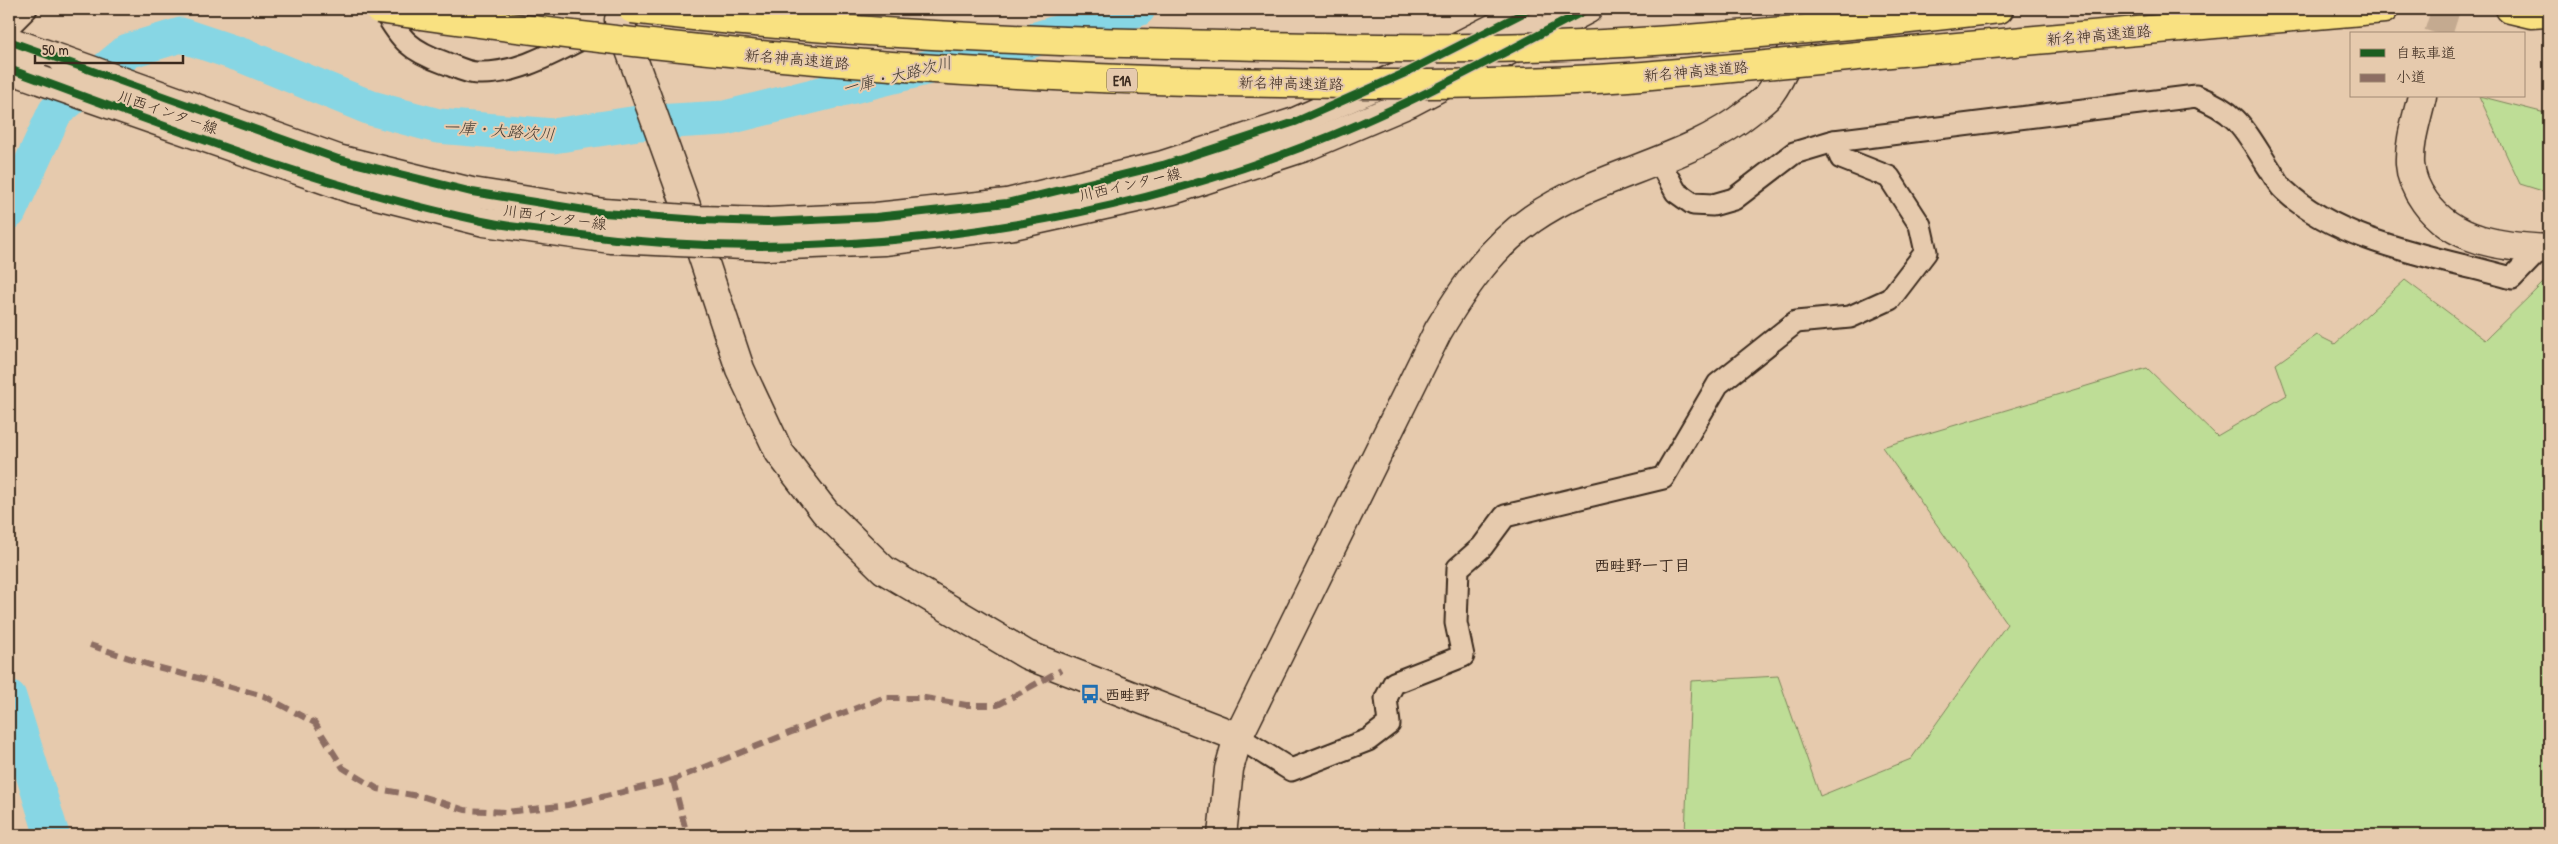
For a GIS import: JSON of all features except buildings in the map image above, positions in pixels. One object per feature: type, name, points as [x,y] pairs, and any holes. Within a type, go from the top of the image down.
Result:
[{"type":"highway","name":"新名神高速道路","points":[[378,9],[497,26],[695,49],[891,67],[1095,79],[1294,84],[1441,83],[1627,77],[2384,9]]},
{"type":"highway","points":[[1887,14],[1999,9]]},
{"type":"highway","points":[[2510,9],[2531,14],[2549,13]]},
{"type":"highway","name":"新名神高速道路","points":[[625,12],[882,33],[1067,43],[1475,48],[1730,36],[1887,14]]},
{"type":"main road","name":"川西インター線","points":[[10,33],[63,60],[338,159],[472,192],[604,213],[700,220],[767,234],[876,217],[1007,203],[1162,165],[1295,122],[1404,72],[1531,9]]},
{"type":"main road","name":"川西インター線","points":[[9,69],[352,189],[484,222],[611,239],[767,234],[884,241],[1014,225],[1173,190],[1305,147],[1409,102],[1588,9]]},
{"type":"main road","points":[[1222,835],[1229,770],[1238,737],[1438,331],[1464,288],[1500,246],[1533,218],[1595,185],[1659,161],[1729,128],[1769,95],[1794,48],[1808,9]]},
{"type":"main road","points":[[625,12],[635,62],[683,197],[740,369],[779,452],[825,512],[884,570],[1027,655],[1238,737]]},
{"type":"main road","points":[[2422,98],[2412,138],[2410,165],[2415,188],[2433,214],[2453,230],[2481,241],[2544,249]]},
{"type":"street","points":[[10,33],[26,9]]},
{"type":"street","points":[[383,9],[400,37],[423,55],[476,74],[505,71],[546,57],[625,12]]},
{"type":"street","points":[[1659,161],[1676,192],[1693,204],[1713,205],[1734,199],[1794,153],[1834,141],[2196,96],[2218,104],[2237,118],[2283,190],[2318,216],[2364,238],[2512,278],[2544,249]]},
{"type":"street","points":[[1238,737],[1291,770],[1368,740],[1389,724],[1386,698],[1394,683],[1463,656],[1456,623],[1458,568],[1482,547],[1505,516],[1663,478],[1718,384],[1796,322],[1850,318],[1890,299],[1926,252],[1920,225],[1889,177],[1841,158],[1834,141]]},
{"type":"green space","points":[[2480,98],[2487,98],[2549,114],[2549,193],[2520,184]]},
{"type":"green space","points":[[2405,280],[2485,340],[2543,283],[2549,282],[2549,835],[1685,835],[1691,681],[1778,676],[1820,796],[1911,759],[2007,624],[1882,447],[2147,368],[2217,436],[2287,395],[2276,364],[2317,335],[2335,344]]},
{"type":"waterway","name":"一庫・大路次川","points":[[9,212],[55,112],[128,51],[181,35],[244,56],[371,108],[438,126],[553,136],[638,123],[725,118],[1002,49],[1138,9]]},
{"type":"waterway","name":"一庫・大路次川","points":[[9,697],[52,835]]},
{"type":"tunnel","points":[[2439,32],[2446,9]]},
{"type":"marked path","points":[[90,645],[150,665],[264,696],[315,723],[343,768],[378,789],[424,797],[465,810],[506,812],[568,805],[673,780],[789,733],[883,698],[925,698],[966,705],[998,705],[1061,670]]},
{"type":"marked path","points":[[673,780],[687,835]]},
{"type":"cycle path","points":[[9,41],[338,159],[472,192],[604,213],[700,220],[768,222],[876,217],[1007,203],[1163,165],[1295,122],[1405,73],[1531,9]]},
{"type":"cycle path","points":[[9,69],[243,154],[302,173],[362,191],[482,221],[564,233],[657,242],[751,246],[845,243],[940,235],[1033,221],[1126,202],[1217,177],[1305,146],[1378,116],[1449,82],[1588,9]]},
{"type":"place","name":"西畦野","points":[[1090,694]]},
{"type":"district","name":"西畦野一丁目","points":[[1642,565]]}]
